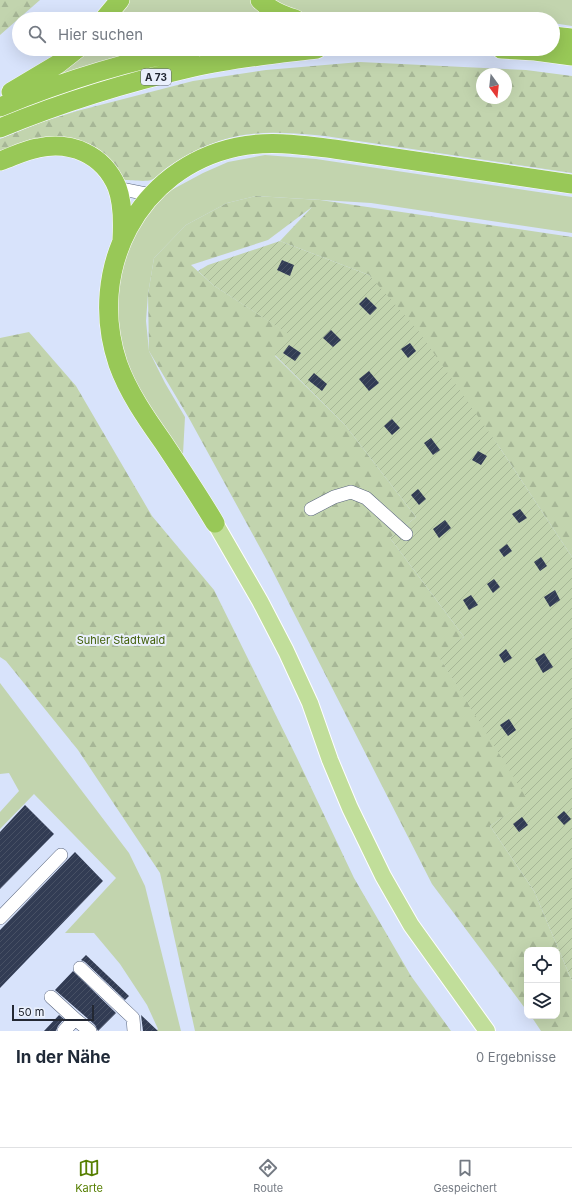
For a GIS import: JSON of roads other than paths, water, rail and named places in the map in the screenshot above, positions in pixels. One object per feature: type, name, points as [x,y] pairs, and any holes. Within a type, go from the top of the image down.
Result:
[{"type":"highway","points":[[110,12],[120,0]]},
{"type":"highway","points":[[260,0],[275,12]]},
{"type":"highway","points":[[560,37],[572,38]]},
{"type":"highway","points":[[560,54],[572,56]]},
{"type":"highway","points":[[0,99],[41,75],[68,56]]},
{"type":"highway","name":"A 73","points":[[0,107],[33,94],[111,68],[163,56]]},
{"type":"highway","name":"A 73","points":[[0,128],[43,111],[118,86],[195,67],[259,56]]},
{"type":"highway","points":[[215,523],[139,406],[126,383],[116,358],[109,324],[108,297],[111,273],[122,239],[137,214],[152,195],[175,175],[204,158],[237,147],[271,144],[294,144],[340,150],[572,184]]},
{"type":"highway","points":[[0,161],[36,148],[57,146],[78,149],[96,160],[110,174],[117,188],[122,210],[122,239]]},
{"type":"main road","points":[[215,523],[260,601],[286,651],[310,704],[330,760],[350,808],[383,876],[411,926],[487,1031]]},
{"type":"lane","points":[[117,188],[152,195]]},
{"type":"lane","points":[[311,509],[334,497],[351,492],[366,498],[406,534]]},
{"type":"lane","points":[[0,918],[61,855]]},
{"type":"lane","points":[[80,968],[134,1018],[134,1031]]},
{"type":"lane","points":[[51,997],[90,1031]]},
{"type":"lane","points":[[64,1031],[75,1019]]},
{"type":"park label","name":"Suhler Stadtwald","points":[[121,640]]}]
